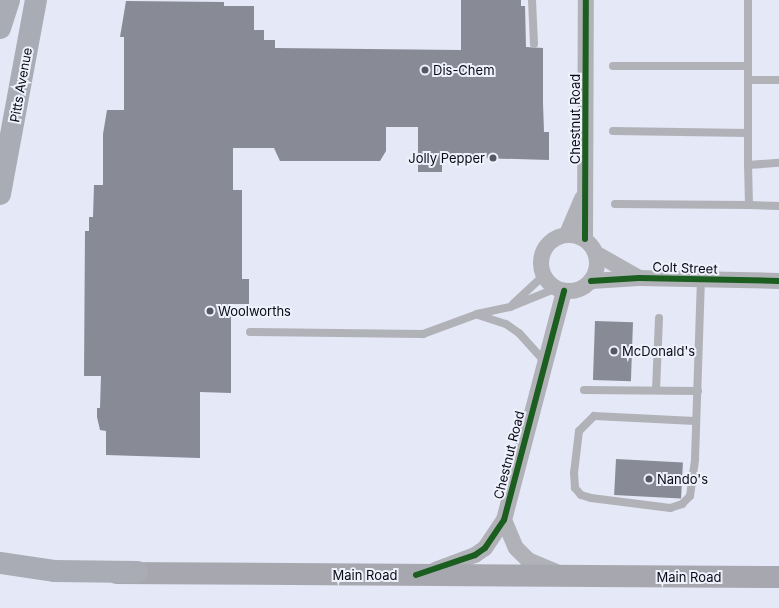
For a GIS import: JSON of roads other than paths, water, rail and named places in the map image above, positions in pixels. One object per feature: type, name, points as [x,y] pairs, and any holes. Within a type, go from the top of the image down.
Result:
[{"type":"main road","points":[[0,28],[9,0]]},
{"type":"main road","name":"Pitts Avenue","points":[[0,194],[36,0]]},
{"type":"main road","points":[[0,563],[55,571],[137,572]]},
{"type":"main road","name":"Main Road","points":[[0,574],[137,572],[575,577],[779,577]]},
{"type":"street","name":"Chestnut Road","points":[[585,239],[586,0]]},
{"type":"street","name":"Chestnut Road","points":[[567,234],[586,189]]},
{"type":"street","points":[[567,234],[585,239],[597,254],[597,268],[591,281],[575,291],[560,289],[544,275],[541,266],[544,248],[550,241],[567,234]]},
{"type":"street","name":"Colt Street","points":[[597,254],[639,278]]},
{"type":"street","name":"Colt Street","points":[[591,281],[639,278],[779,281]]},
{"type":"street","name":"Chestnut Road","points":[[416,575],[475,555],[485,548],[504,520],[544,361],[560,289]]},
{"type":"street","name":"Chestnut Road","points":[[504,520],[516,548],[528,560],[548,570],[575,577]]},
{"type":"lane","points":[[532,0],[534,44]]},
{"type":"lane","points":[[748,0],[749,205]]},
{"type":"lane","points":[[613,66],[748,66]]},
{"type":"lane","points":[[748,80],[779,80]]},
{"type":"lane","points":[[613,131],[748,133]]},
{"type":"lane","points":[[748,165],[779,163]]},
{"type":"lane","points":[[615,204],[779,206]]},
{"type":"lane","points":[[510,308],[544,275]]},
{"type":"lane","points":[[695,421],[594,416],[579,431],[575,459],[575,488],[581,495],[591,498],[670,508],[682,504],[690,496],[694,477],[695,421],[698,390],[700,280]]},
{"type":"lane","points":[[250,332],[423,334],[477,314],[510,308],[560,289]]},
{"type":"lane","points":[[477,314],[506,324],[519,333],[544,361]]},
{"type":"lane","points":[[656,390],[659,318]]},
{"type":"lane","points":[[584,390],[698,390]]},
{"type":"place","name":"Dis-Chem","points":[[425,70]]},
{"type":"place","name":"Jolly Pepper","points":[[493,158]]},
{"type":"place","name":"Woolworths","points":[[210,311]]},
{"type":"place","name":"McDonald's","points":[[614,351]]},
{"type":"place","name":"Nando's","points":[[649,479]]}]
